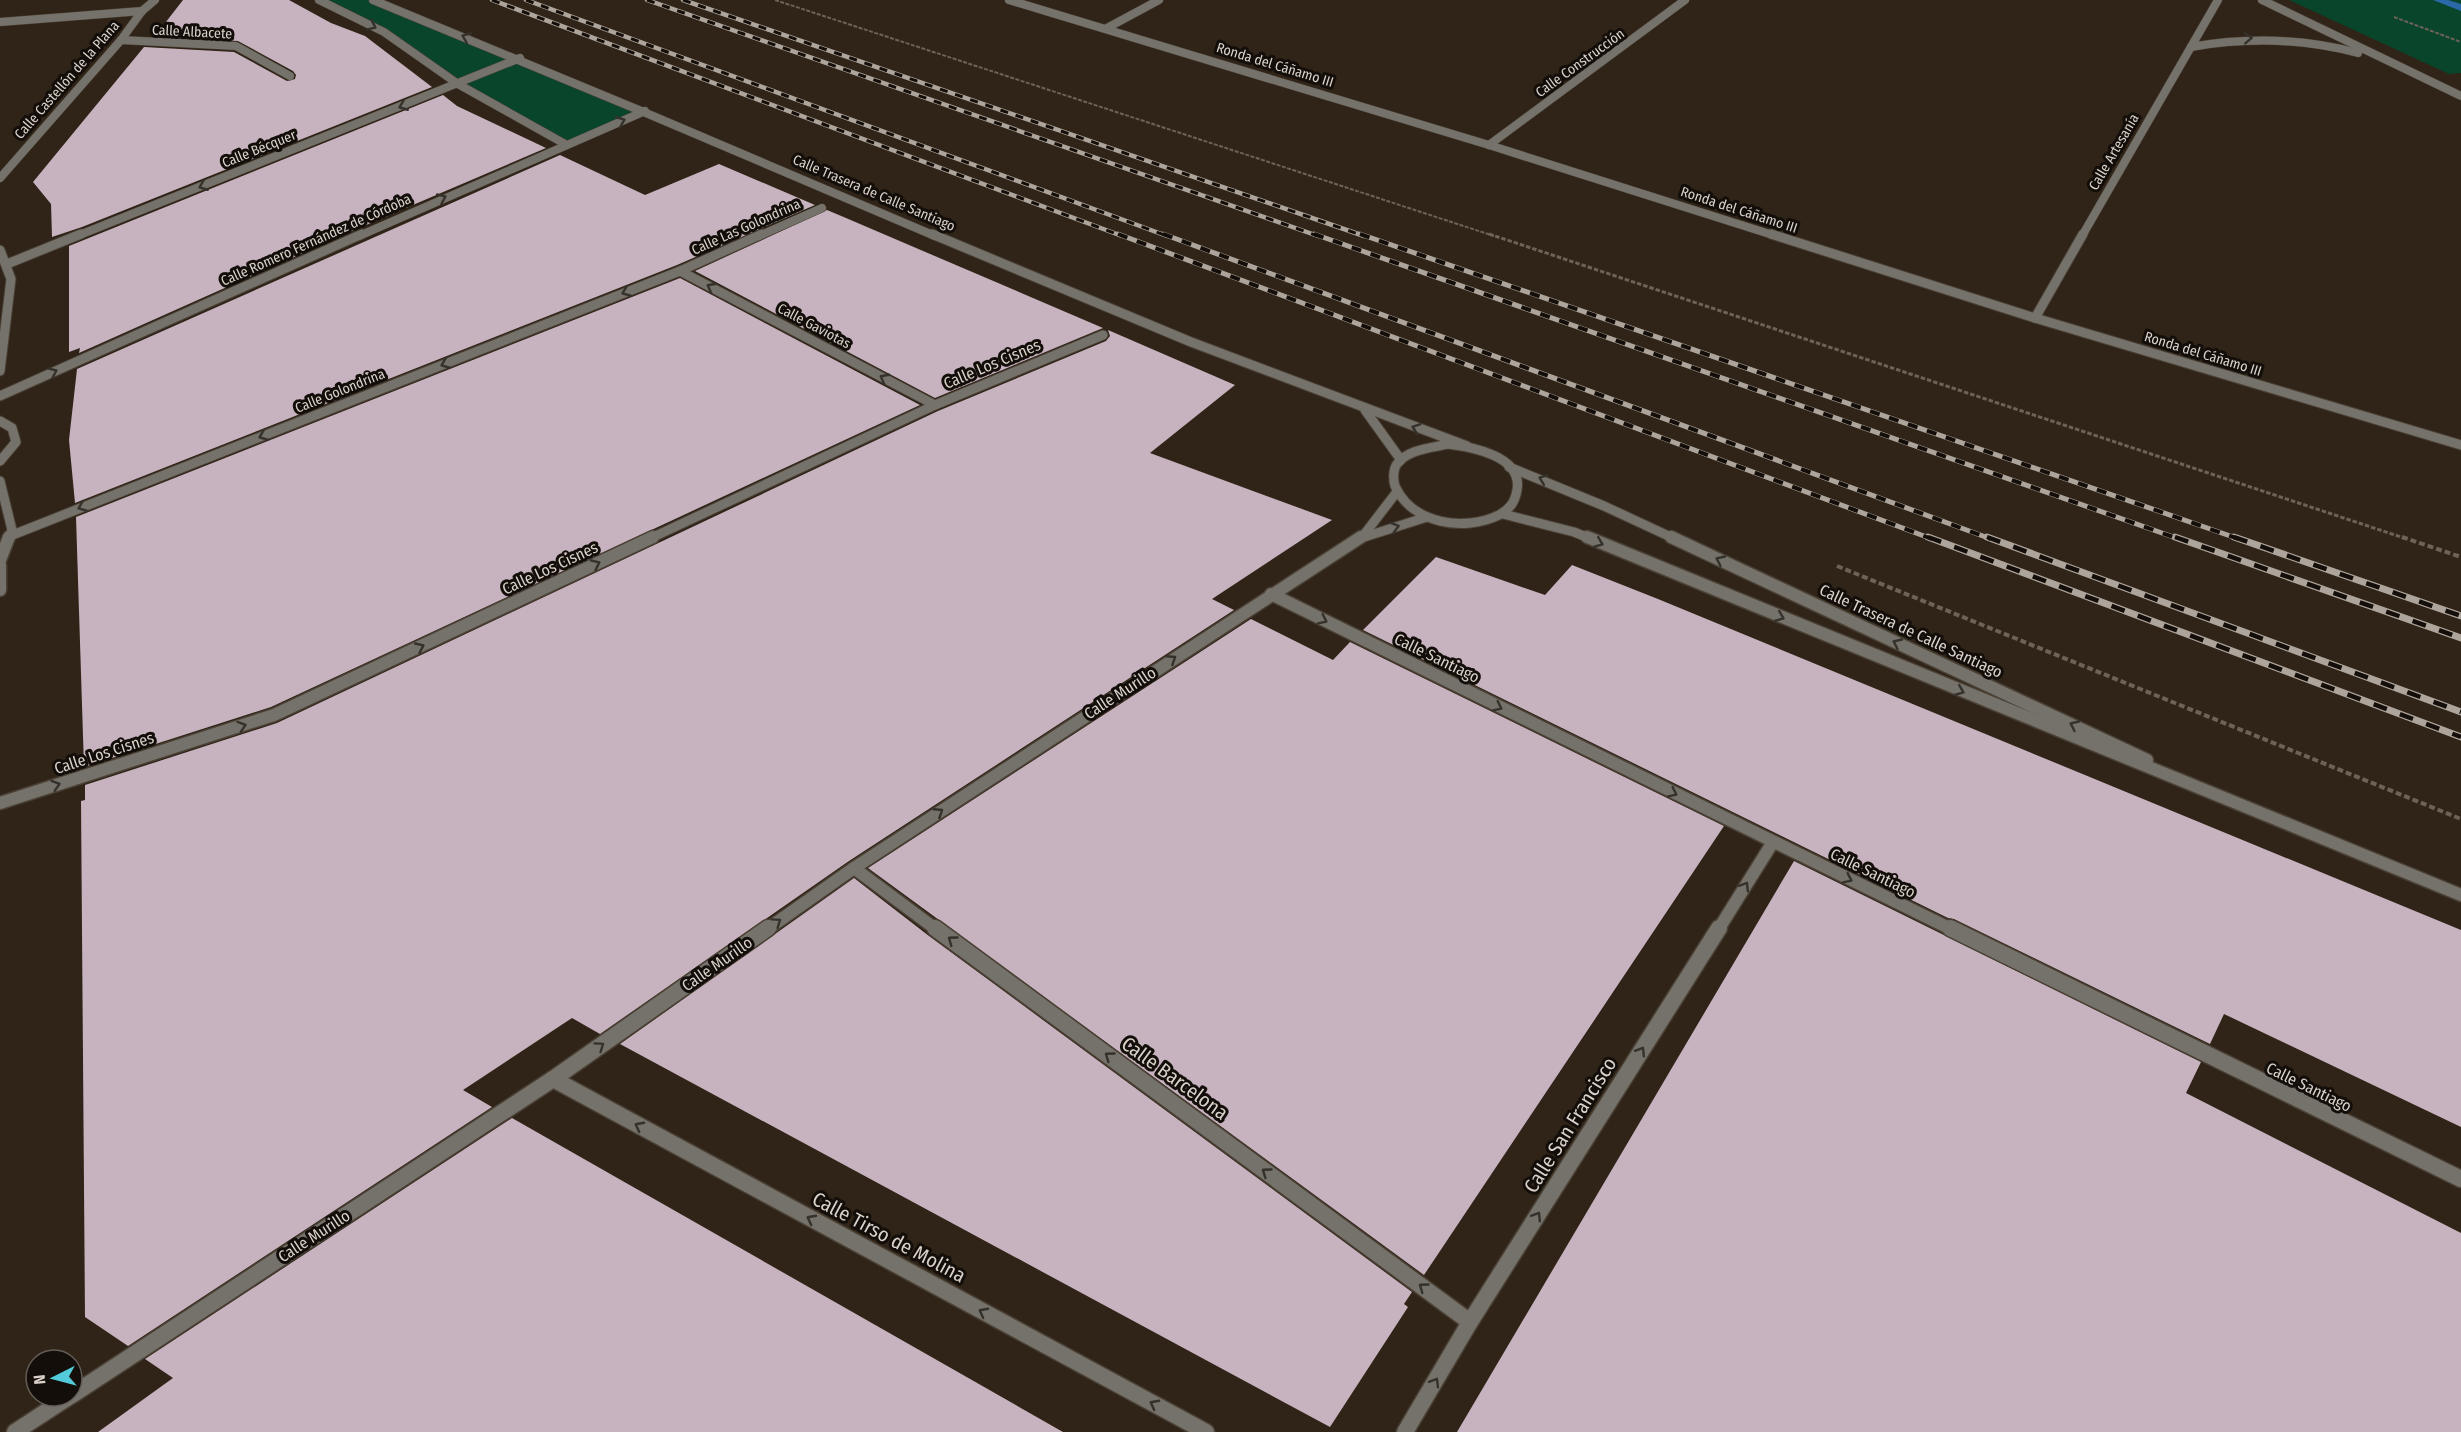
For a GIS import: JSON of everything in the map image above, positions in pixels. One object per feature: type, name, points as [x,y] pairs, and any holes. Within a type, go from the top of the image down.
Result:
[{"type":"street","name":"Calle Castellón de la Plana","points":[[0,178],[121,40],[142,11],[155,0]]},
{"type":"street","points":[[319,0],[384,32],[458,84],[565,144]]},
{"type":"street","name":"Calle Trasera de Calle Santiago","points":[[373,0],[520,58],[1139,321],[1365,410],[1467,446]]},
{"type":"street","name":"Ronda del Cáñamo III","points":[[1009,0],[1489,145],[2035,318],[2461,445]]},
{"type":"street","points":[[1107,28],[1159,0]]},
{"type":"street","name":"Calle Construcción","points":[[1489,145],[1685,0]]},
{"type":"street","name":"Calle Artesanía","points":[[2035,318],[2217,0]]},
{"type":"street","points":[[2262,0],[2461,96]]},
{"type":"street","points":[[0,22],[142,11]]},
{"type":"street","points":[[2190,46],[2255,37],[2285,39],[2343,48],[2406,70]]},
{"type":"street","name":"Calle Albacete","points":[[121,40],[236,46],[290,76]]},
{"type":"street","name":"Calle Bécquer","points":[[7,264],[520,58]]},
{"type":"street","name":"Calle Romero Fernández de Córdoba","points":[[0,396],[565,144],[645,111]]},
{"type":"street","name":"Calle Las Golondrina","points":[[680,271],[822,208]]},
{"type":"street","points":[[0,250],[11,279],[0,371]]},
{"type":"street","name":"Calle Gaviotas","points":[[680,271],[936,405]]},
{"type":"street","name":"Calle Golondrina","points":[[10,536],[680,271]]},
{"type":"street","name":"Calle Los Cisnes","points":[[0,803],[274,715],[936,405],[1103,335]]},
{"type":"street","points":[[1365,410],[1401,460]]},
{"type":"street","points":[[0,421],[8,424],[15,432],[16,442],[0,461]]},
{"type":"street","points":[[1430,446],[1467,446],[1498,457],[1509,466],[1517,479],[1519,491],[1514,503],[1503,514],[1487,521],[1468,524],[1447,523],[1427,518],[1407,507],[1396,493],[1392,482],[1394,470],[1401,460],[1430,446]]},
{"type":"street","name":"Calle Trasera de Calle Santiago","points":[[1509,466],[1604,506],[2298,830]]},
{"type":"street","points":[[0,482],[12,530],[0,560]]},
{"type":"street","name":"Calle Murillo","points":[[1363,536],[1396,493]]},
{"type":"street","name":"Calle Trasera de Calle Santiago","points":[[1503,514],[1574,532],[2461,895]]},
{"type":"street","name":"Calle Murillo","points":[[84,1386],[553,1079],[854,868],[1270,594],[1363,536],[1427,518]]},
{"type":"street","points":[[0,565],[0,590]]},
{"type":"street","name":"Calle Santiago","points":[[1270,594],[2461,1179]]},
{"type":"street","name":"Calle San Francisco","points":[[1405,1432],[1470,1322],[1773,842]]},
{"type":"street","name":"Calle Barcelona","points":[[854,868],[1470,1322]]},
{"type":"street","name":"Calle Tirso de Molina","points":[[553,1079],[1206,1432]]},
{"type":"street","name":"Calle Murillo","points":[[15,1432],[51,1408]]},
{"type":"path","points":[[775,0],[1063,93],[2461,557]]},
{"type":"path","points":[[2390,16],[2461,42]]},
{"type":"green space","points":[[319,0],[373,0],[645,111],[565,144],[458,84],[384,32]]},
{"type":"green space","points":[[2289,0],[2461,0],[2461,73],[2449,74]]},
{"type":"building","points":[[183,0],[289,0],[331,23],[365,36],[432,87],[52,237],[51,204],[33,182],[144,47],[234,52],[287,81],[295,79],[296,75],[293,71],[238,41],[155,36]]},
{"type":"building","points":[[443,95],[457,106],[546,148],[359,228],[79,353],[80,348],[69,352],[69,246]]},
{"type":"building","points":[[560,155],[645,195],[719,164],[815,205],[677,265],[75,503],[69,440],[77,369]]},
{"type":"building","points":[[827,210],[1103,328],[935,398],[695,271]]},
{"type":"building","points":[[680,278],[920,405],[271,707],[84,767],[76,517]]},
{"type":"building","points":[[1108,330],[1235,385],[1150,453],[1332,520],[1212,599],[1234,610],[849,861],[600,1034],[572,1018],[463,1090],[492,1107],[128,1346],[85,1317],[81,801],[85,800],[85,785],[277,723],[938,411],[1106,341],[1110,336]]},
{"type":"building","points":[[1436,557],[1545,595],[1572,565],[2461,930],[2461,1127],[2224,1014],[2210,1044],[1948,918],[1363,630]]},
{"type":"building","points":[[1251,619],[1333,660],[1350,642],[1724,826],[1424,1275],[868,868]]},
{"type":"building","points":[[1794,861],[2201,1062],[2186,1093],[2461,1233],[2461,1432],[1457,1432]]},
{"type":"building","points":[[854,878],[929,936],[1412,1292],[1404,1304],[1408,1307],[1330,1427],[620,1044]]},
{"type":"building","points":[[512,1118],[1063,1432],[98,1432],[173,1378],[145,1359]]},
{"type":"waterway","points":[[2438,0],[2461,8]]},
{"type":"railway","points":[[492,0],[1122,236]]},
{"type":"railway","points":[[526,0],[1167,236]]},
{"type":"railway","points":[[647,0],[1318,236]]},
{"type":"railway","points":[[683,0],[1364,236]]},
{"type":"railway","points":[[1118,234],[1932,539]]},
{"type":"railway","points":[[1163,234],[1991,539]]},
{"type":"railway","points":[[1314,234],[2179,539]]},
{"type":"railway","points":[[1360,234],[2239,539]]},
{"type":"railway","points":[[1928,537],[2461,737]]},
{"type":"railway","points":[[1987,537],[2461,712]]},
{"type":"railway","points":[[2175,537],[2461,638]]},
{"type":"railway","points":[[2234,537],[2461,616]]}]
